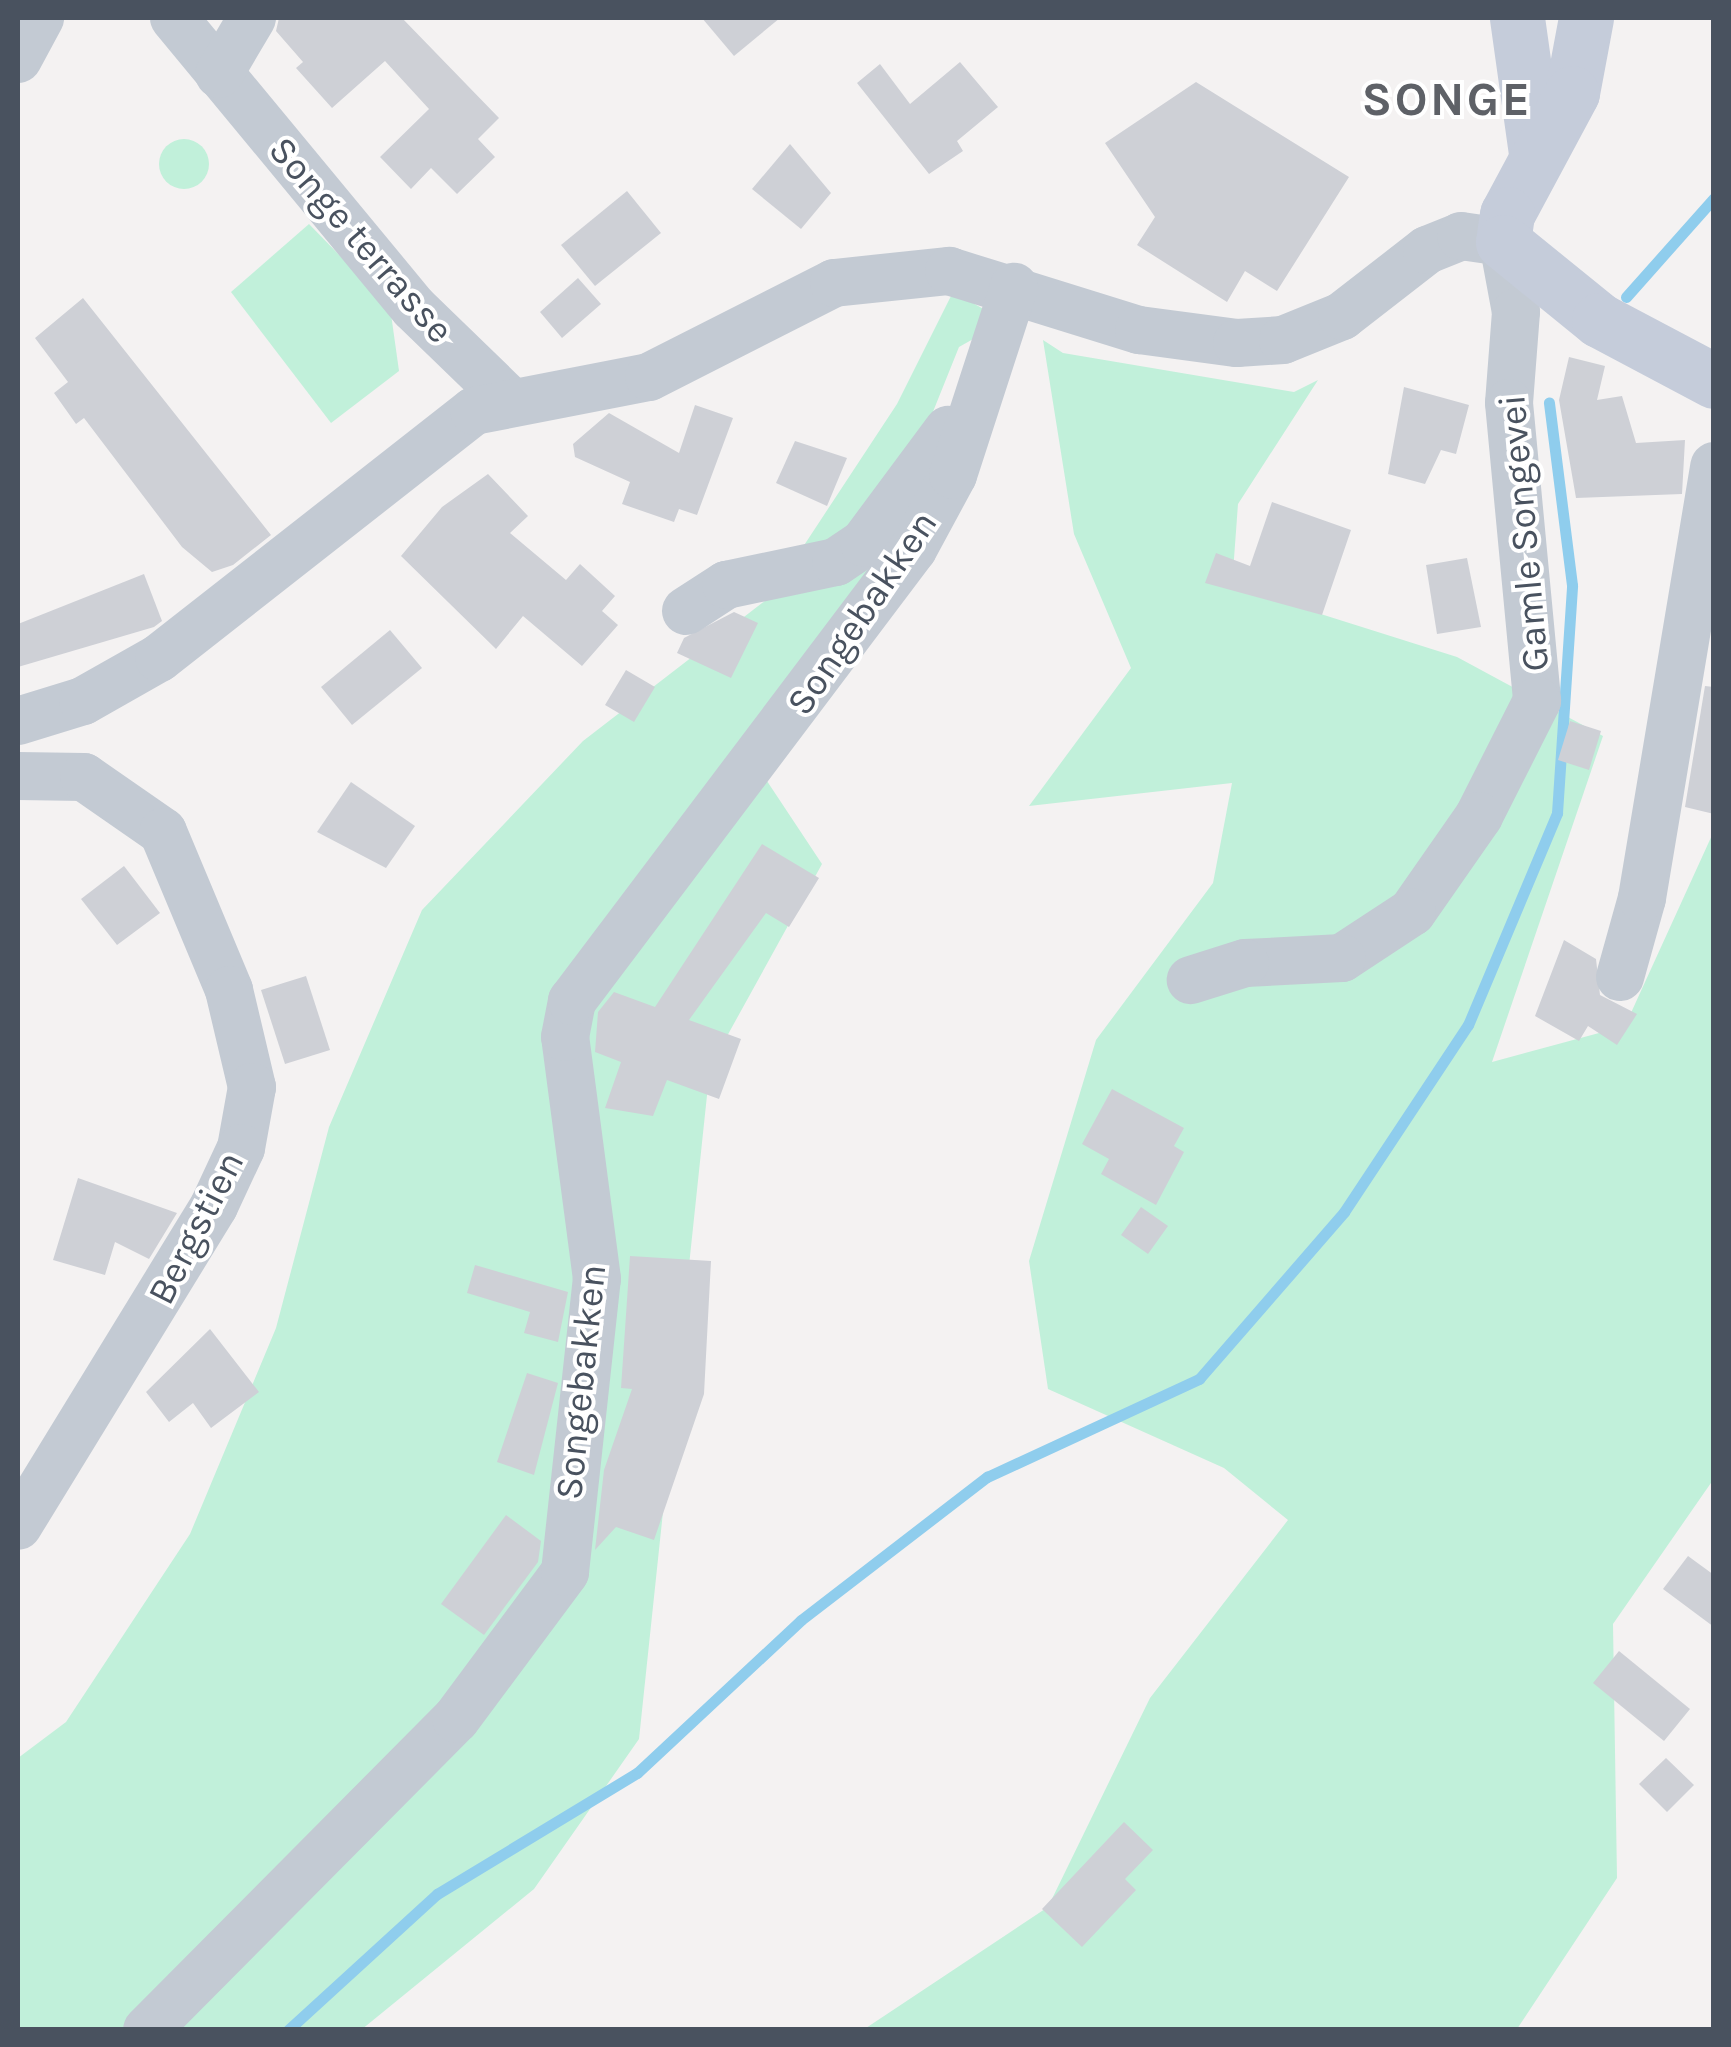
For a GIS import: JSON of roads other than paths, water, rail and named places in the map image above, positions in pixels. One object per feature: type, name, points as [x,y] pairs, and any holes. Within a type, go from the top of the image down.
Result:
[{"type":"main road","points":[[1517,18],[1536,154]]},
{"type":"main road","points":[[1586,18],[1572,93],[1536,154],[1503,242],[1599,320],[1714,380]]},
{"type":"street","points":[[18,59],[40,18]]},
{"type":"street","name":"Songe terrasse","points":[[174,18],[414,308],[508,400]]},
{"type":"street","points":[[218,74],[252,18]]},
{"type":"street","points":[[18,722],[83,701],[159,658],[444,431],[508,400],[583,395],[649,377],[834,284],[950,272],[1014,287],[1154,333],[1283,340],[1342,316],[1427,250],[1461,236],[1503,242]]},
{"type":"street","name":"Gamle Songevei","points":[[1191,980],[1245,963],[1342,958],[1412,912],[1478,816],[1536,701],[1509,404],[1516,312],[1503,242]]},
{"type":"street","name":"Songebakken","points":[[146,2030],[456,1720],[564,1572],[597,1279],[564,1036],[572,1002],[913,549],[954,474],[1014,287]]},
{"type":"street","points":[[686,611],[702,592],[807,574],[864,543],[982,390]]},
{"type":"street","points":[[1620,977],[1642,898],[1714,466]]},
{"type":"street","name":"Bergstien","points":[[18,776],[84,777],[163,832],[229,990],[252,1087],[241,1148],[214,1206],[81,1436],[18,1526]]},
{"type":"waterway","points":[[1626,297],[1714,198]]},
{"type":"waterway","points":[[288,2030],[437,1894],[637,1773],[801,1620],[987,1477],[1199,1379],[1344,1212],[1468,1025],[1557,813],[1572,585],[1549,402]]},
{"type":"district","name":"SONGE","points":[[1447,100]]}]
